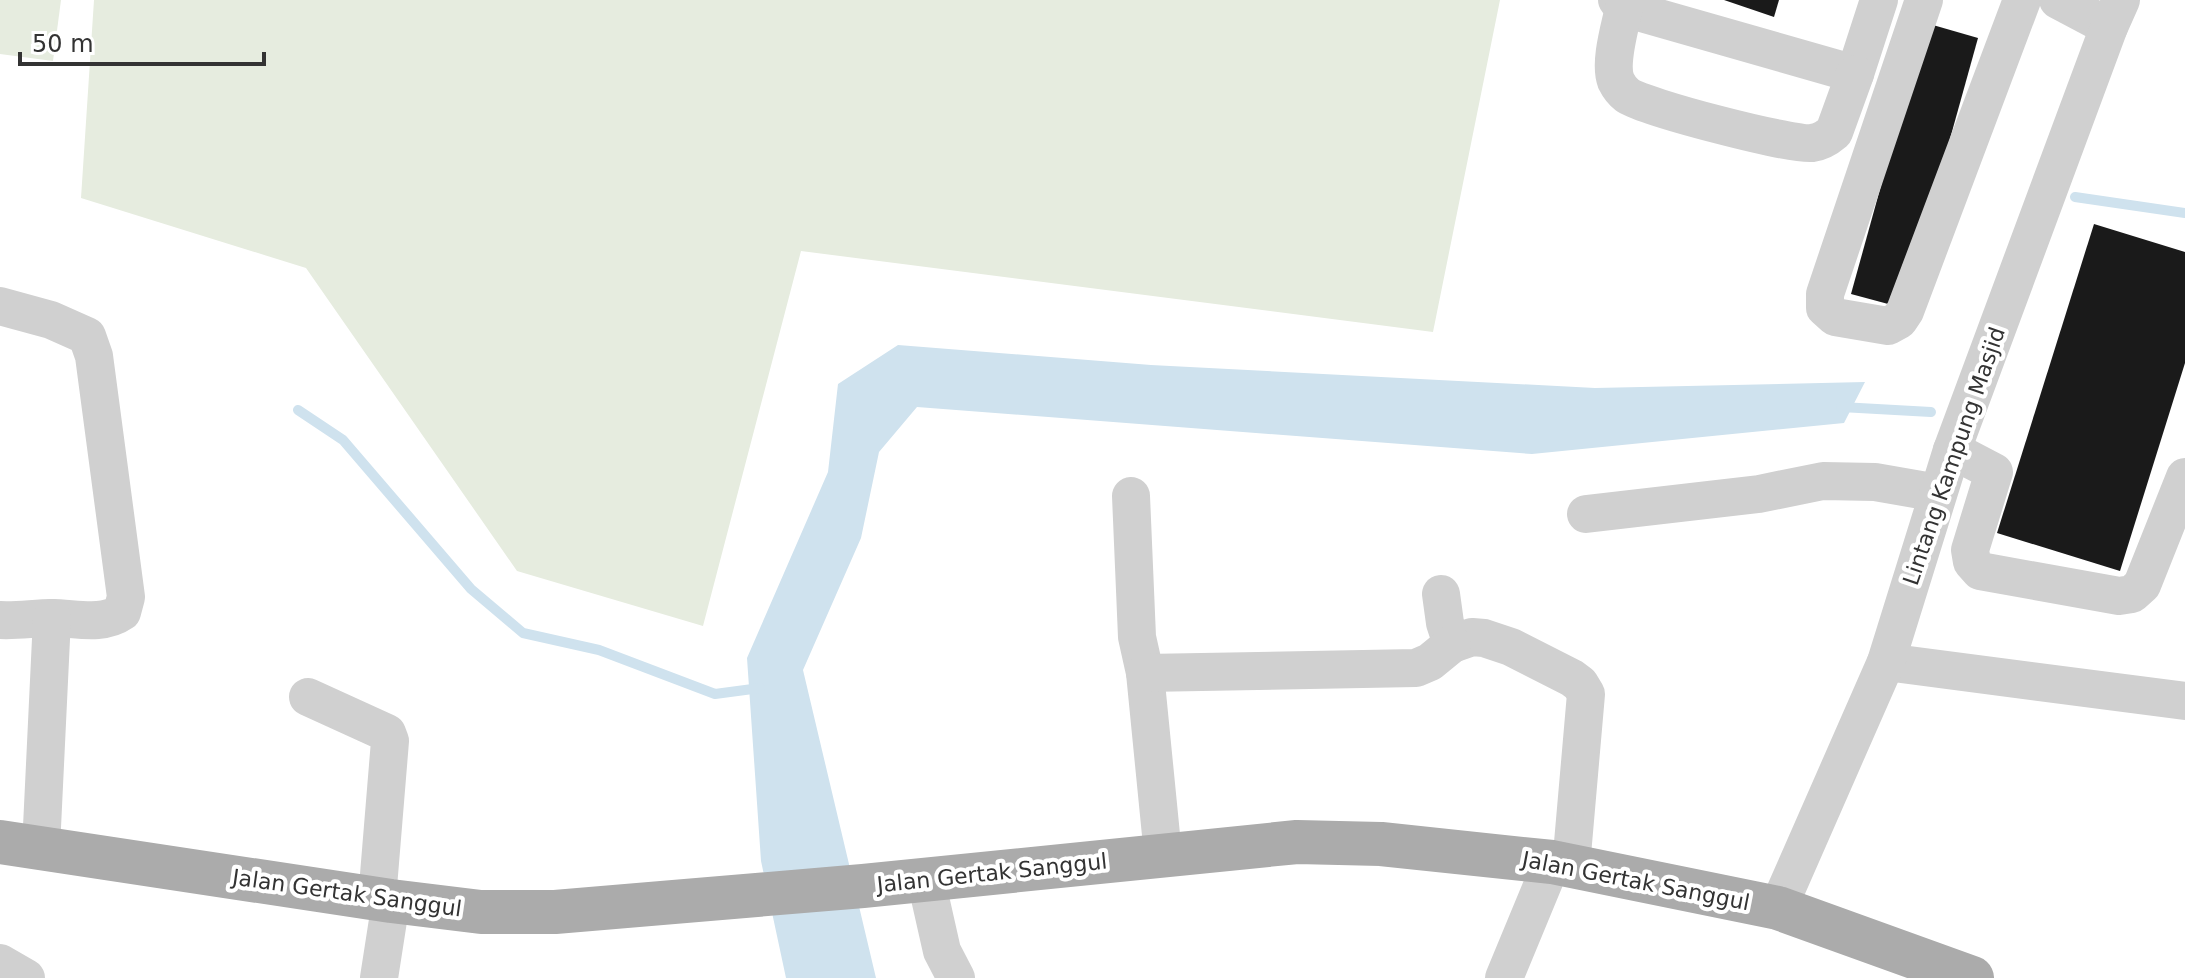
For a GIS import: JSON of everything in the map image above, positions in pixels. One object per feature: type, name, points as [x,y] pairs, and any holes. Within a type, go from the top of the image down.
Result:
[{"type":"main road","name":"Jalan Gertak Sanggul","points":[[20,845],[384,900],[481,912],[555,912],[863,886],[1297,842],[1381,844],[1561,864],[1778,908],[1972,978]]},
{"type":"street","points":[[1855,74],[1620,4],[1613,68],[1616,83],[1629,96],[1666,110],[1736,129],[1810,144],[1826,139],[1834,132],[1855,74],[1879,0]]},
{"type":"street","points":[[1924,0],[1825,294],[1825,308],[1835,317],[1888,326],[1899,320],[1905,311],[2022,0]]},
{"type":"street","points":[[2058,0],[2115,13]]},
{"type":"street","name":"Lintang Kampung Masjid","points":[[1778,908],[1886,662],[1952,450],[2115,13]]},
{"type":"street","points":[[0,306],[87,336],[94,356],[126,597],[122,612],[115,617],[97,620],[0,620]]},
{"type":"street","points":[[1952,450],[1994,472],[1970,550],[1972,562],[1980,571],[2119,596],[2132,594],[2142,585],[2185,477]]},
{"type":"street","points":[[1586,514],[1759,494],[1823,481],[1875,482],[1938,493]]},
{"type":"street","points":[[1131,496],[1137,637],[1145,673],[1163,855]]},
{"type":"street","points":[[1441,594],[1452,644]]},
{"type":"street","points":[[20,845],[52,618]]},
{"type":"street","points":[[1145,673],[1416,668],[1430,662],[1452,644],[1472,637],[1511,647],[1580,684],[1586,694],[1561,864],[1504,978]]},
{"type":"street","points":[[1886,662],[2185,701]]},
{"type":"street","points":[[308,697],[387,733],[390,741],[379,978]]},
{"type":"street","points":[[926,880],[942,951],[956,978]]},
{"type":"street","points":[[0,963],[26,978]]},
{"type":"shaded area","points":[[0,0],[61,0],[53,61],[0,54]]},
{"type":"shaded area","points":[[94,0],[1500,0],[1433,332],[801,251],[703,626],[517,571],[306,268],[81,198]]},
{"type":"water","points":[[898,345],[1151,365],[1595,388],[1865,382],[1844,423],[1532,454],[917,407],[879,452],[861,538],[803,670],[876,978],[786,978],[761,861],[747,658],[828,472],[838,384]]},
{"type":"building","points":[[1724,0],[1779,0],[1774,17]]},
{"type":"building","points":[[1926,23],[1978,38],[1903,308],[1851,294]]},
{"type":"building","points":[[2094,224],[2185,252],[2185,363],[2120,571],[1997,533]]},
{"type":"waterway","points":[[2075,197],[2185,213]]},
{"type":"waterway","points":[[1841,407],[1931,412]]},
{"type":"waterway","points":[[298,410],[343,440],[471,589],[523,633],[599,650],[715,694],[760,688]]}]
